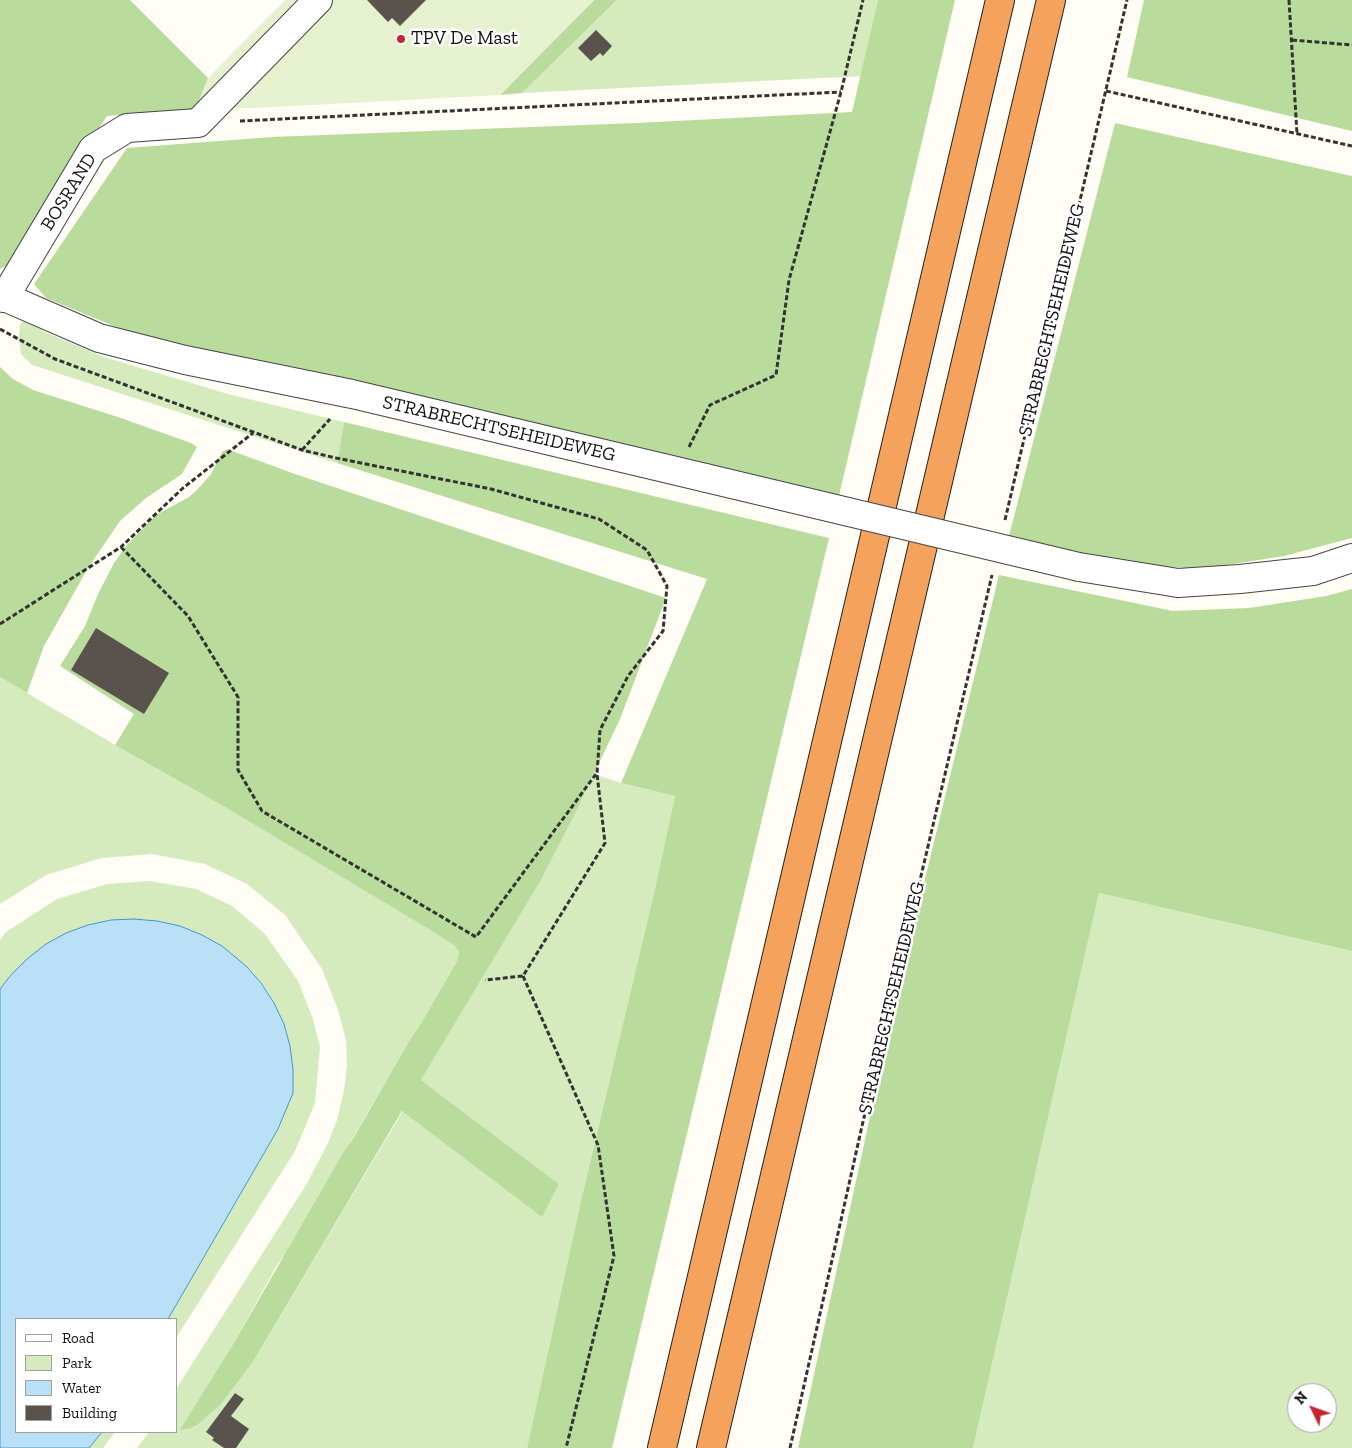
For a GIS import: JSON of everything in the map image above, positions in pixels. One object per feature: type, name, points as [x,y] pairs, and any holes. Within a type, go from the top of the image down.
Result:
[{"type":"highway","points":[[662,1448],[1000,0]]},
{"type":"highway","points":[[710,1448],[1050,0]]},
{"type":"street","points":[[198,123],[318,0]]},
{"type":"street","name":"BOSRAND","points":[[2,296],[93,150],[128,128],[198,123]]},
{"type":"street","name":"STRABRECHTSEHEIDEWEG","points":[[2,296],[99,338],[185,360],[352,394],[1079,567],[1178,583],[1240,579],[1313,571],[1352,558]]},
{"type":"path","points":[[676,472],[710,405],[776,375],[789,280],[841,92],[863,0]]},
{"type":"path","name":"STRABRECHTSEHEIDEWEG","points":[[1003,528],[1127,0]]},
{"type":"path","points":[[1289,0],[1297,134]]},
{"type":"path","points":[[1292,40],[1352,45]]},
{"type":"path","points":[[1106,91],[1352,146]]},
{"type":"path","points":[[198,123],[841,92]]},
{"type":"path","points":[[0,328],[56,359],[302,450],[491,489],[599,519],[647,550],[668,586],[663,631],[628,676],[600,730],[596,774],[605,843],[523,976]]},
{"type":"path","points":[[302,450],[352,394]]},
{"type":"path","points":[[0,624],[120,547],[183,488],[254,432]]},
{"type":"path","points":[[120,547],[188,616],[238,697],[238,770],[262,811],[476,937],[596,774]]},
{"type":"path","name":"STRABRECHTSEHEIDEWEG","points":[[790,1448],[862,1126],[994,567]]},
{"type":"path","points":[[485,980],[523,976]]},
{"type":"path","points":[[523,976],[598,1145],[614,1256],[566,1448]]},
{"type":"green space","points":[[0,0],[130,0],[208,78],[196,109],[107,116],[10,264],[0,269]]},
{"type":"green space","name":"TPV De Mast","points":[[285,0],[594,0],[500,95],[254,108],[196,109],[208,78]]},
{"type":"green space","points":[[594,0],[617,0],[522,93],[500,95]]},
{"type":"green space","points":[[617,0],[878,0],[861,76],[522,93]]},
{"type":"green space","points":[[878,0],[955,0],[838,500],[150,341],[46,298],[34,284],[127,148],[272,137],[636,123],[852,112]]},
{"type":"green space","points":[[1144,0],[1352,0],[1352,131],[1127,77]]},
{"type":"green space","points":[[1115,123],[1352,176],[1352,538],[1284,556],[1202,569],[1133,564],[1009,536]]},
{"type":"green space","points":[[26,318],[45,332],[104,357],[228,394],[344,422],[337,463],[32,365],[21,354],[20,325]]},
{"type":"green space","points":[[0,367],[13,379],[33,390],[121,418],[191,443],[197,447],[182,474],[146,498],[120,521],[88,568],[44,646],[27,693],[0,677]]},
{"type":"green space","points":[[344,422],[829,538],[612,1448],[527,1448],[580,1205],[675,796],[621,783],[707,579],[337,463]]},
{"type":"green space","points":[[227,449],[295,474],[666,598],[620,719],[573,818],[541,880],[421,1080],[559,1184],[542,1217],[402,1111],[254,1360],[221,1404],[197,1425],[180,1430],[235,1341],[343,1153],[420,1025],[457,961],[459,952],[455,946],[430,930],[223,806],[115,745],[134,714],[60,666],[85,626],[98,594],[114,563],[126,546],[156,515],[189,497],[197,490],[211,474],[222,452]]},
{"type":"green space","points":[[999,575],[1173,611],[1249,608],[1326,596],[1352,589],[1352,951],[1099,893],[973,1448],[798,1448],[894,1006]]},
{"type":"green space","points":[[0,677],[223,806],[430,930],[455,946],[459,952],[457,961],[420,1025],[181,1430],[254,1360],[403,1111],[542,1216],[559,1184],[421,1080],[541,880],[594,774],[621,783],[675,796],[580,1205],[527,1448],[137,1448],[148,1433],[178,1433],[178,1386],[306,1185],[328,1143],[337,1120],[344,1090],[347,1066],[346,1040],[338,1010],[322,969],[285,915],[247,884],[205,864],[152,854],[102,858],[46,875],[0,904]]},
{"type":"green space","points":[[150,881],[196,889],[232,906],[265,934],[298,981],[313,1019],[320,1047],[315,1103],[295,1151],[178,1335],[178,1318],[169,1318],[278,1129],[293,1069],[290,1046],[284,1024],[274,1003],[261,983],[246,966],[222,946],[202,935],[180,926],[157,921],[134,919],[88,925],[66,933],[46,944],[11,975],[0,989],[0,940],[6,932],[57,899],[107,884]]},
{"type":"green space","points":[[1099,893],[1352,951],[1352,1448],[973,1448]]},
{"type":"green space","points":[[101,1433],[114,1433],[103,1448],[89,1448]]},
{"type":"water","points":[[111,920],[157,921],[180,926],[222,946],[246,966],[261,983],[274,1003],[284,1024],[290,1046],[293,1069],[293,1093],[278,1129],[169,1318],[15,1318],[15,1433],[101,1433],[89,1448],[0,1448],[0,989],[27,959],[46,944],[66,933],[88,925]]},
{"type":"building","points":[[367,0],[426,0],[400,26],[392,18],[388,22]]},
{"type":"building","points":[[596,30],[612,46],[603,56],[600,53],[591,61],[578,48]]},
{"type":"building","points":[[96,628],[169,673],[144,714],[71,670]]},
{"type":"building","points":[[235,1393],[244,1399],[231,1416],[249,1429],[236,1448],[224,1448],[212,1440],[214,1438],[206,1432]]},
{"type":"place","name":"TPV De Mast","points":[[401,39]]}]
